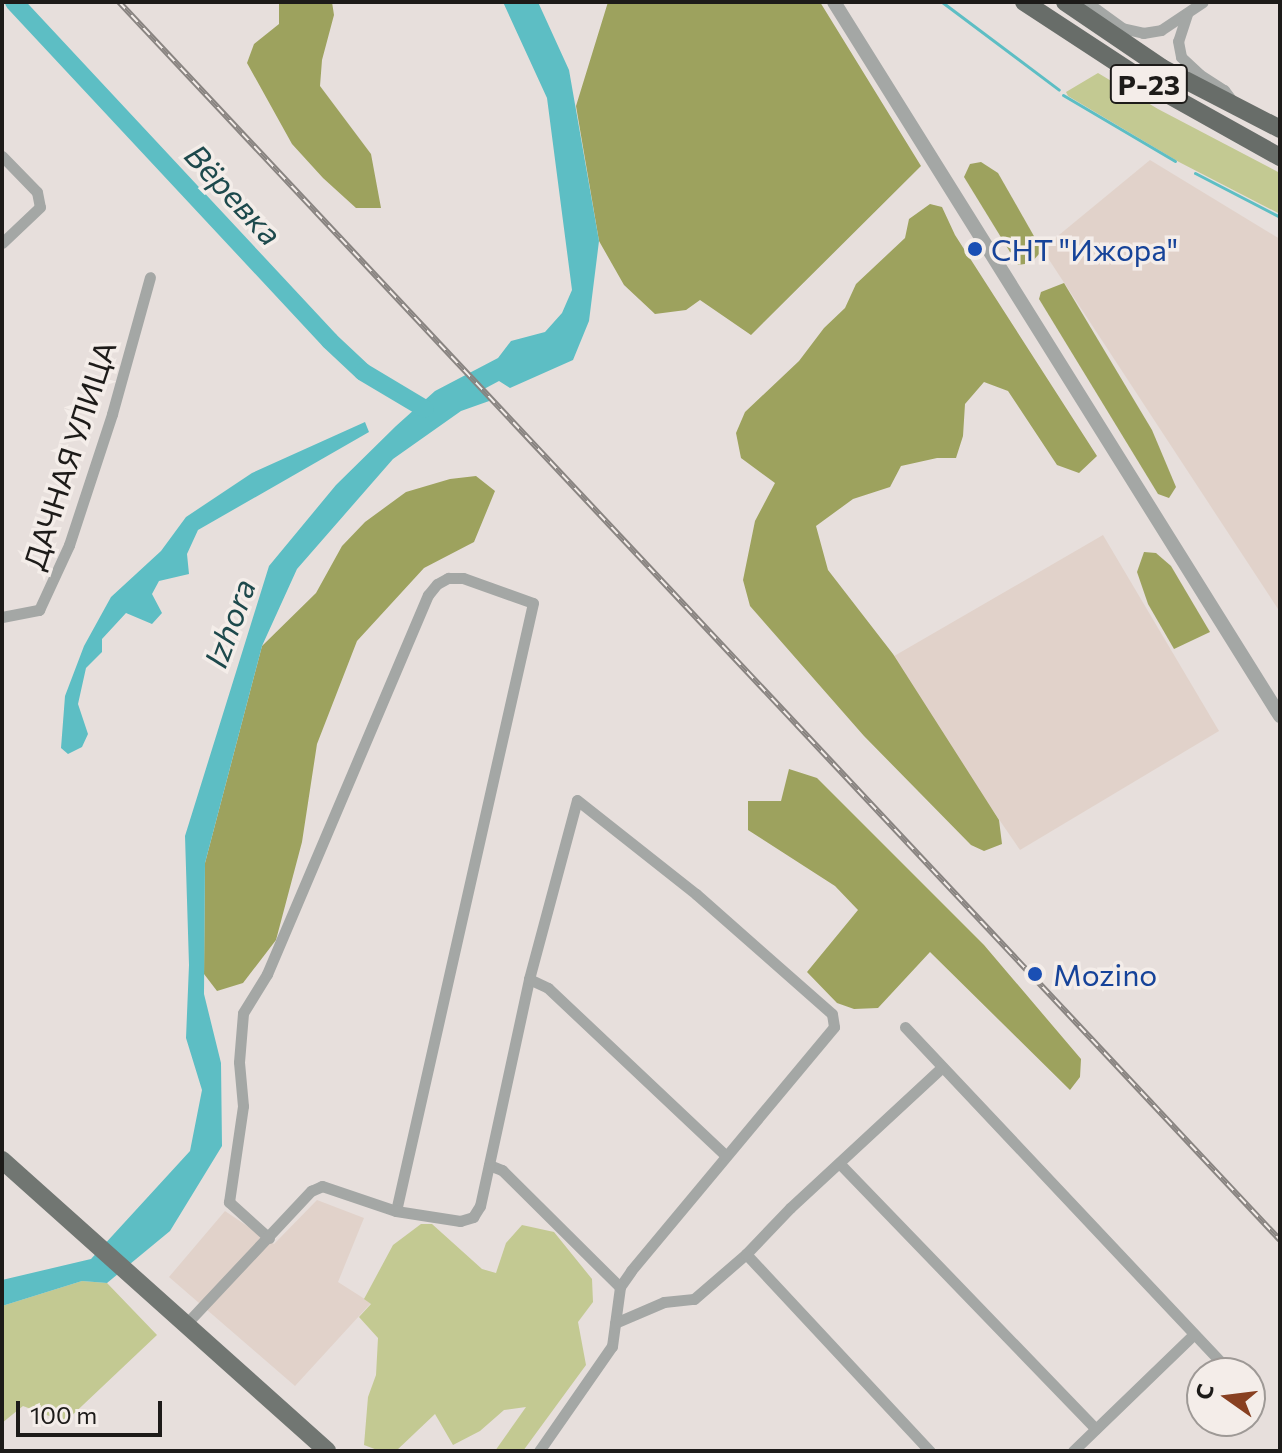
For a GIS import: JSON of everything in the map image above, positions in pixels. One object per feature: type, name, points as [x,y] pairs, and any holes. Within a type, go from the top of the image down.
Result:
[{"type":"highway","name":"Р-23","points":[[1024,2],[1151,85],[1280,157]]},
{"type":"highway","name":"Р-23","points":[[1065,2],[1162,68],[1280,129]]},
{"type":"main road","points":[[2,1160],[327,1451]]},
{"type":"street","points":[[834,2],[1280,716]]},
{"type":"street","points":[[1077,2],[1096,9],[1122,28],[1143,33],[1161,30],[1203,2]]},
{"type":"street","points":[[1188,14],[1178,41],[1181,57],[1199,74],[1224,90],[1238,108]]},
{"type":"street","points":[[2,156],[37,192],[40,204],[34,215],[2,243]]},
{"type":"street","name":"ДАЧНАЯ УЛИЦА","points":[[2,617],[39,610],[69,545],[112,414],[150,277]]},
{"type":"street","points":[[269,1238],[229,1202],[243,1106],[239,1062],[243,1013],[267,974],[428,595],[437,584],[448,578],[463,578],[533,603],[396,1211]]},
{"type":"street","points":[[186,1324],[311,1191],[322,1186],[396,1211],[460,1221],[473,1217],[480,1206],[529,979],[577,800],[696,894],[832,1014],[834,1027],[725,1155],[620,1287],[612,1346],[539,1451]]},
{"type":"street","points":[[529,979],[548,988],[725,1155]]},
{"type":"street","points":[[905,1027],[1216,1357]]},
{"type":"street","points":[[615,1323],[664,1302],[694,1299],[746,1254],[790,1208],[942,1067]]},
{"type":"street","points":[[840,1164],[1096,1429]]},
{"type":"street","points":[[489,1165],[502,1170],[620,1287]]},
{"type":"street","points":[[746,1254],[930,1451]]},
{"type":"street","points":[[1073,1451],[1194,1334]]},
{"type":"shaded area","points":[[1150,160],[1280,239],[1280,612],[1042,249]]},
{"type":"shaded area","points":[[1103,535],[1219,731],[1020,850],[889,659]]},
{"type":"shaded area","points":[[317,1200],[364,1218],[338,1282],[371,1303],[295,1386],[169,1277],[225,1211],[274,1244]]},
{"type":"green space","points":[[279,2],[332,2],[334,15],[322,60],[320,86],[371,154],[381,208],[356,208],[323,178],[292,144],[247,63],[254,44],[279,24]]},
{"type":"green space","points":[[608,2],[820,2],[921,166],[751,335],[700,300],[686,310],[655,314],[624,285],[599,241],[576,106]]},
{"type":"green space","points":[[1098,73],[1158,109],[1280,173],[1280,214],[1179,162],[1068,96],[1066,92]]},
{"type":"green space","points":[[981,162],[998,173],[1039,245],[1039,254],[1031,263],[1018,265],[964,177],[970,164]]},
{"type":"green space","points":[[930,204],[942,207],[955,235],[1097,456],[1079,473],[1057,465],[1008,391],[984,382],[965,404],[963,436],[956,458],[937,458],[901,466],[890,487],[853,499],[816,526],[828,570],[893,654],[999,820],[1002,844],[984,851],[971,845],[864,736],[750,606],[743,580],[755,521],[775,483],[741,458],[736,433],[745,412],[799,361],[824,328],[845,308],[856,284],[905,238],[909,219]]},
{"type":"green space","points":[[1064,283],[1152,430],[1176,487],[1169,498],[1158,494],[1039,299],[1041,292]]},
{"type":"green space","points":[[476,476],[495,491],[474,542],[424,568],[357,641],[317,744],[302,842],[276,940],[243,983],[217,991],[204,974],[205,863],[262,646],[316,593],[342,546],[365,522],[406,492],[450,479]]},
{"type":"green space","points":[[1144,552],[1156,553],[1171,566],[1210,632],[1174,649],[1148,604],[1137,572]]},
{"type":"green space","points":[[789,769],[817,778],[984,945],[1081,1059],[1080,1077],[1070,1090],[930,952],[878,1008],[854,1009],[837,1003],[807,972],[858,910],[835,886],[748,830],[748,801],[781,801]]},
{"type":"green space","points":[[421,1224],[432,1224],[482,1269],[496,1273],[506,1243],[522,1225],[554,1232],[592,1279],[593,1302],[578,1322],[586,1365],[523,1451],[495,1451],[526,1407],[504,1410],[480,1431],[453,1445],[435,1414],[396,1451],[380,1451],[364,1445],[368,1397],[376,1375],[378,1338],[359,1317],[371,1304],[364,1299],[393,1245]]},
{"type":"green space","points":[[82,1281],[107,1283],[157,1335],[65,1422],[23,1406],[2,1423],[2,1306]]},
{"type":"water","points":[[503,2],[538,2],[569,70],[599,241],[589,321],[573,360],[510,388],[499,381],[484,389],[492,400],[461,411],[393,459],[297,569],[262,646],[205,863],[204,994],[221,1063],[222,1146],[170,1231],[107,1283],[82,1281],[2,1306],[2,1280],[91,1259],[190,1151],[202,1090],[186,1038],[189,965],[185,836],[269,566],[336,485],[396,426],[435,391],[498,358],[511,341],[545,332],[562,313],[572,290],[547,98]]},
{"type":"water","points":[[365,422],[369,432],[198,530],[187,554],[189,574],[159,581],[152,594],[162,613],[152,624],[126,613],[102,639],[102,652],[86,668],[78,704],[88,734],[82,747],[68,754],[61,748],[65,696],[84,646],[111,597],[161,551],[186,517],[252,473]]},
{"type":"waterway","name":"Вёревка","points":[[14,2],[330,341],[363,372],[425,409]]},
{"type":"waterway","points":[[942,2],[1059,90]]},
{"type":"waterway","points":[[1063,95],[1175,161]]},
{"type":"waterway","points":[[1195,173],[1280,217]]},
{"type":"railway","points":[[119,2],[1280,1240]]},
{"type":"place","name":"СНТ \"Ижора\"","points":[[975,249]]},
{"type":"place","name":"Mozino","points":[[1035,974]]},
{"type":"water label","name":"Izhora","points":[[229,623]]}]
